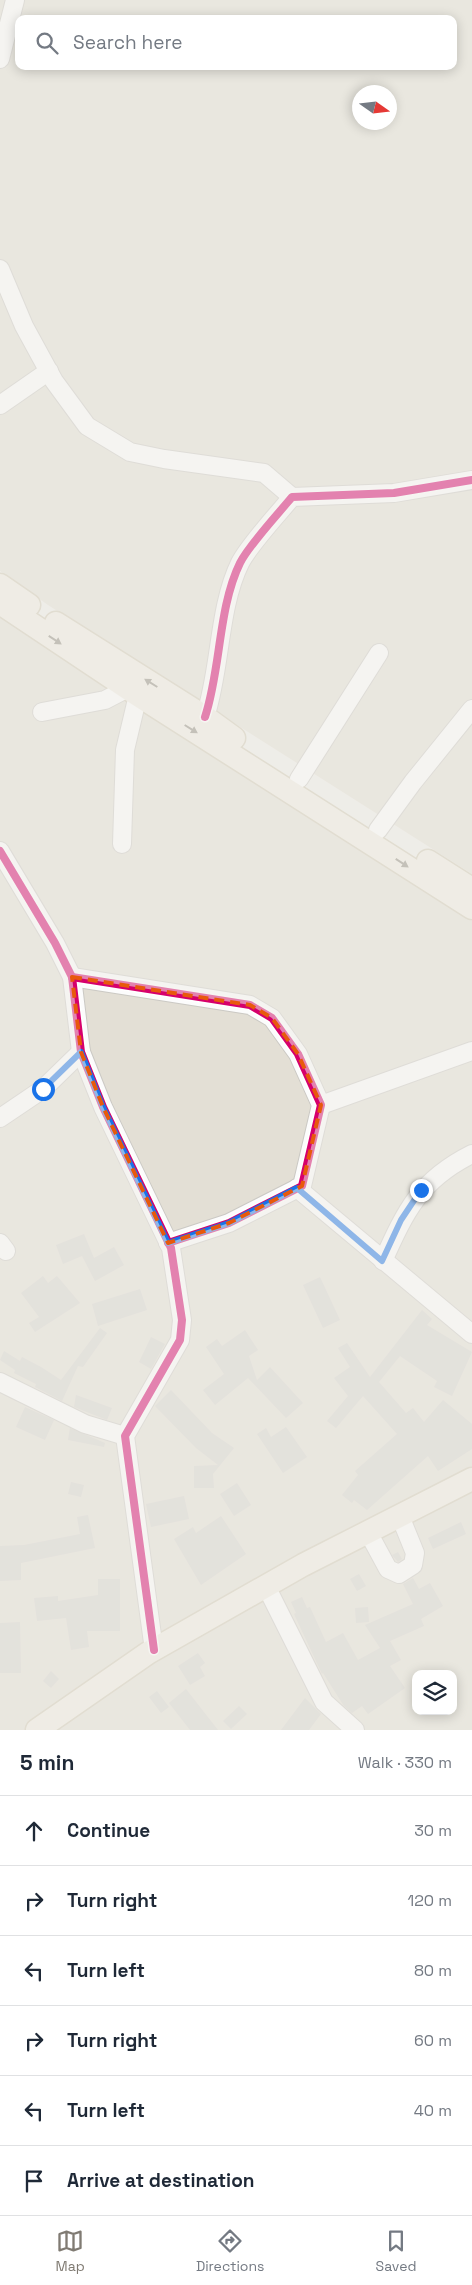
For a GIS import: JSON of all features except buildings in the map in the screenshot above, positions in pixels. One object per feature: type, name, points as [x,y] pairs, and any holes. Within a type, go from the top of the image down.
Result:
[{"type":"main road","points":[[0,585],[205,717],[212,724],[472,889]]},
{"type":"main road","points":[[0,603],[133,692],[472,908]]},
{"type":"main road","points":[[37,1730],[154,1650],[266,1586],[472,1479]]},
{"type":"street","points":[[0,59],[15,0]]},
{"type":"street","points":[[0,269],[24,326],[49,371],[88,426],[130,452],[164,459],[264,473],[292,497],[394,493],[472,480]]},
{"type":"street","points":[[0,405],[49,371]]},
{"type":"street","points":[[205,717],[211,700],[229,598],[240,563],[292,497]]},
{"type":"street","points":[[299,779],[380,653]]},
{"type":"street","points":[[42,712],[105,700],[133,692],[124,750],[122,844]]},
{"type":"street","points":[[378,830],[413,782],[472,709]]},
{"type":"street","points":[[0,851],[55,943],[72,977],[81,1052],[103,1107],[168,1243],[182,1320],[180,1340],[125,1436],[154,1650]]},
{"type":"street","points":[[72,977],[250,1005],[272,1018],[298,1054],[321,1105],[302,1186],[229,1223],[168,1243]]},
{"type":"street","points":[[321,1105],[472,1051]]},
{"type":"street","points":[[0,1118],[43,1089],[81,1052]]},
{"type":"street","points":[[382,1261],[401,1220],[421,1190],[449,1166],[472,1154]]},
{"type":"street","points":[[297,1188],[382,1261],[472,1334]]},
{"type":"street","points":[[0,1382],[85,1424],[125,1436]]},
{"type":"street","points":[[368,1532],[388,1569],[400,1574],[413,1565],[415,1552],[400,1516]]},
{"type":"street","points":[[266,1586],[324,1702],[351,1728]]},
{"type":"highlighted area","points":[[72,977],[250,1005],[272,1018],[298,1054],[321,1105],[302,1186],[229,1223],[168,1243],[103,1107],[81,1052]]},
{"type":"shaded area","points":[[0,0],[472,0],[472,874],[48,605],[0,571]]},
{"type":"shaded area","points":[[0,615],[414,881],[472,921],[472,1730],[0,1730]]},
{"type":"cycle path","points":[[205,717],[214,679],[223,619],[240,563],[250,547],[292,497],[394,493],[472,480]]},
{"type":"cycle path","points":[[0,851],[55,943],[72,977],[81,1052],[103,1107],[171,1248],[182,1320],[180,1340],[125,1436],[154,1650]]},
{"type":"cycle path","points":[[72,977],[250,1005],[272,1018],[298,1054],[321,1105],[302,1186],[229,1223],[168,1243]]},
{"type":"route","points":[[43,1089],[81,1052],[103,1107],[168,1243],[229,1223],[297,1188],[382,1261],[401,1220],[421,1190]]}]
